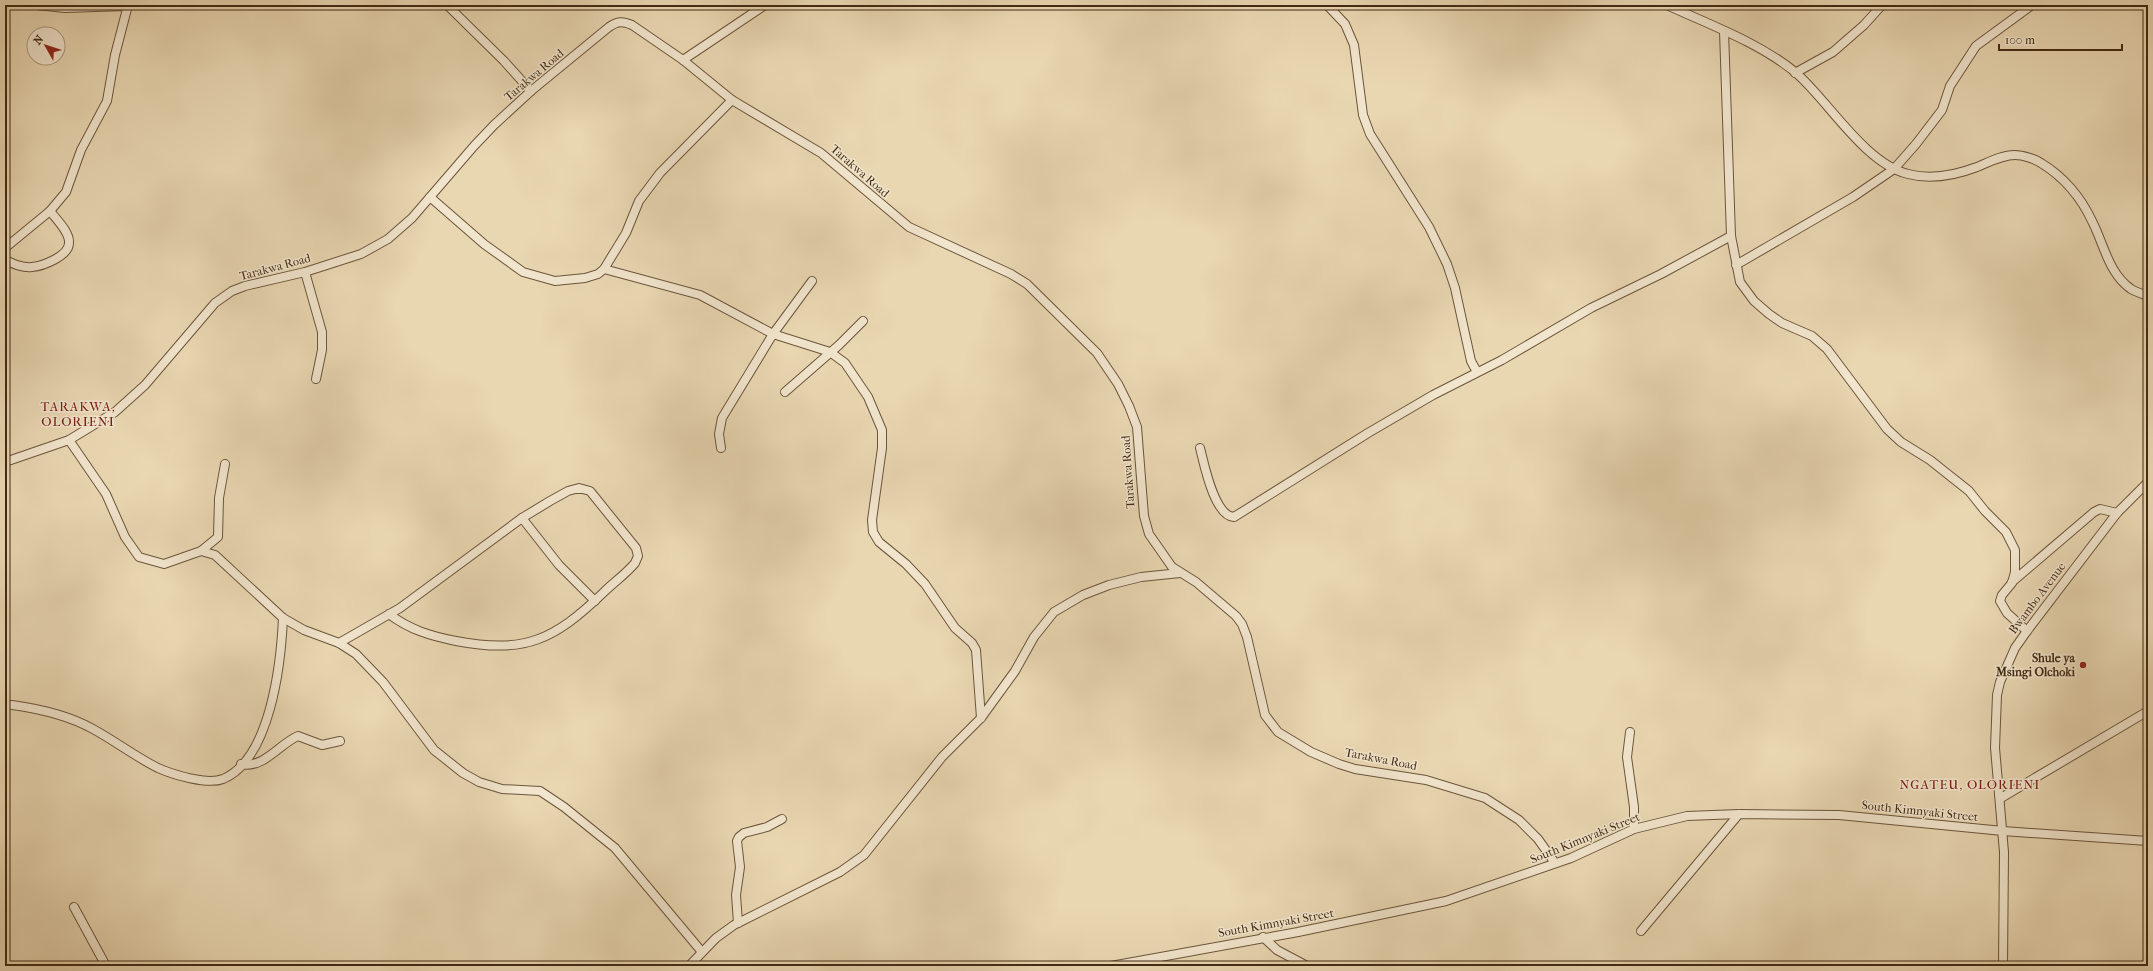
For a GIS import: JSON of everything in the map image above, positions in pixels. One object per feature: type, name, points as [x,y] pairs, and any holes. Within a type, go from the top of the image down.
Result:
[{"type":"street","points":[[5,248],[50,211],[66,192],[81,150],[107,101],[128,6],[65,8],[37,5]]},
{"type":"street","points":[[447,5],[504,61],[531,91]]},
{"type":"street","points":[[682,60],[765,5]]},
{"type":"street","points":[[1327,5],[1345,24],[1354,45],[1363,115],[1370,134],[1429,227],[1447,264],[1455,288],[1471,361],[1477,372]]},
{"type":"street","points":[[1667,5],[1766,52],[1795,72],[1867,149],[1894,169],[1908,174],[1943,176],[1977,167],[1996,158],[2016,154],[2041,163],[2066,182],[2079,199],[2093,222],[2109,262],[2120,278],[2131,288],[2148,296]]},
{"type":"street","points":[[1795,72],[1832,52],[1864,25],[1882,5]]},
{"type":"street","points":[[1736,265],[1853,197],[1894,169],[1916,144],[1942,110],[1950,86],[1976,46],[2032,5]]},
{"type":"street","name":"Tarakwa Road","points":[[5,462],[69,440],[115,412],[137,394],[222,297],[245,286],[305,272],[361,254],[388,239],[412,218],[474,146],[531,91],[618,21],[632,25],[682,60],[732,100],[821,153],[909,228],[1011,274],[1027,284],[1082,336],[1097,353],[1129,406],[1137,428],[1142,500],[1147,528],[1164,558],[1180,573],[1203,588],[1242,624],[1247,637],[1265,715],[1278,732],[1311,752],[1339,764],[1426,780],[1485,798],[1519,820],[1538,839],[1555,863]]},
{"type":"street","points":[[1724,32],[1731,236],[1740,282],[1754,301],[1775,319],[1812,336],[1821,344],[1836,360],[1876,416],[1892,434],[1947,473],[1974,495],[1985,511],[2011,540],[2016,562],[2012,583]]},
{"type":"street","points":[[430,197],[484,244],[523,272],[555,281],[585,278],[598,274],[604,269],[617,251],[646,190],[660,173],[732,100]]},
{"type":"street","points":[[5,260],[20,266],[33,267],[58,257],[66,250],[69,244],[68,236],[50,211]]},
{"type":"street","points":[[1200,448],[1214,496],[1225,513],[1234,517],[1382,425],[1477,372],[1502,360],[1591,308],[1661,274],[1731,236]]},
{"type":"street","points":[[604,269],[700,295],[773,334],[830,352],[845,363],[858,380],[878,416],[882,430],[882,448],[874,497],[872,520],[873,532],[879,542],[906,564],[925,584],[955,628],[972,644],[976,650],[981,718]]},
{"type":"street","points":[[305,272],[322,332],[322,350],[316,379]]},
{"type":"street","points":[[721,448],[719,434],[722,418],[773,334],[812,281]]},
{"type":"street","points":[[785,392],[863,321]]},
{"type":"street","points":[[69,440],[106,494],[124,537],[138,557],[164,564],[201,552],[218,537],[219,498],[225,464]]},
{"type":"street","name":"Bwambo Avenue","points":[[2003,966],[2003,831],[1995,748],[1997,695],[2000,682],[2006,665],[2015,648],[2027,631],[2116,513],[2148,482]]},
{"type":"street","points":[[339,643],[389,614],[449,573],[522,518],[568,491],[579,488],[590,492],[630,538],[636,548],[638,556],[630,569],[567,625],[530,642],[509,645],[484,645],[426,635],[409,628],[389,614]]},
{"type":"street","points":[[2027,631],[2013,620],[2002,607],[2002,595],[2012,583],[2094,512],[2100,509],[2116,513]]},
{"type":"street","points":[[522,518],[559,565],[595,601]]},
{"type":"street","points":[[201,552],[215,555],[224,562],[283,618],[304,630],[339,643],[356,654],[372,669],[434,750],[463,773],[484,784],[502,789],[540,791],[552,797],[615,848],[702,952]]},
{"type":"street","points":[[689,966],[716,938],[738,923],[854,863],[864,855],[942,757],[981,718],[1015,671],[1034,637],[1054,612],[1083,595],[1109,585],[1141,576],[1180,573]]},
{"type":"street","points":[[12,705],[42,709],[92,728],[159,768],[183,777],[216,781],[231,774],[241,764],[259,739],[266,723],[281,660],[283,618]]},
{"type":"street","points":[[2001,798],[2148,711]]},
{"type":"street","points":[[1630,732],[1628,757],[1634,807],[1634,828]]},
{"type":"street","points":[[241,764],[249,766],[259,763],[298,736],[322,745],[340,741]]},
{"type":"street","points":[[1642,931],[1739,814]]},
{"type":"street","name":"South Kimnyaki Street","points":[[1111,966],[1427,906],[1480,891],[1555,863],[1634,828],[1687,816],[1739,814],[1839,815],[2003,831],[2148,841]]},
{"type":"street","points":[[738,923],[736,895],[740,867],[737,842],[739,837],[744,833],[767,827],[782,819]]},
{"type":"street","points":[[74,907],[106,966]]},
{"type":"street","points":[[1263,937],[1277,950],[1307,966]]},
{"type":"place","name":"Shule ya Msingi Olchoki","points":[[2083,665]]},
{"type":"district","name":"TARAKWA, OLORIENI","points":[[78,414]]},
{"type":"district","name":"NGATEU, OLORIENI","points":[[1970,784]]}]
